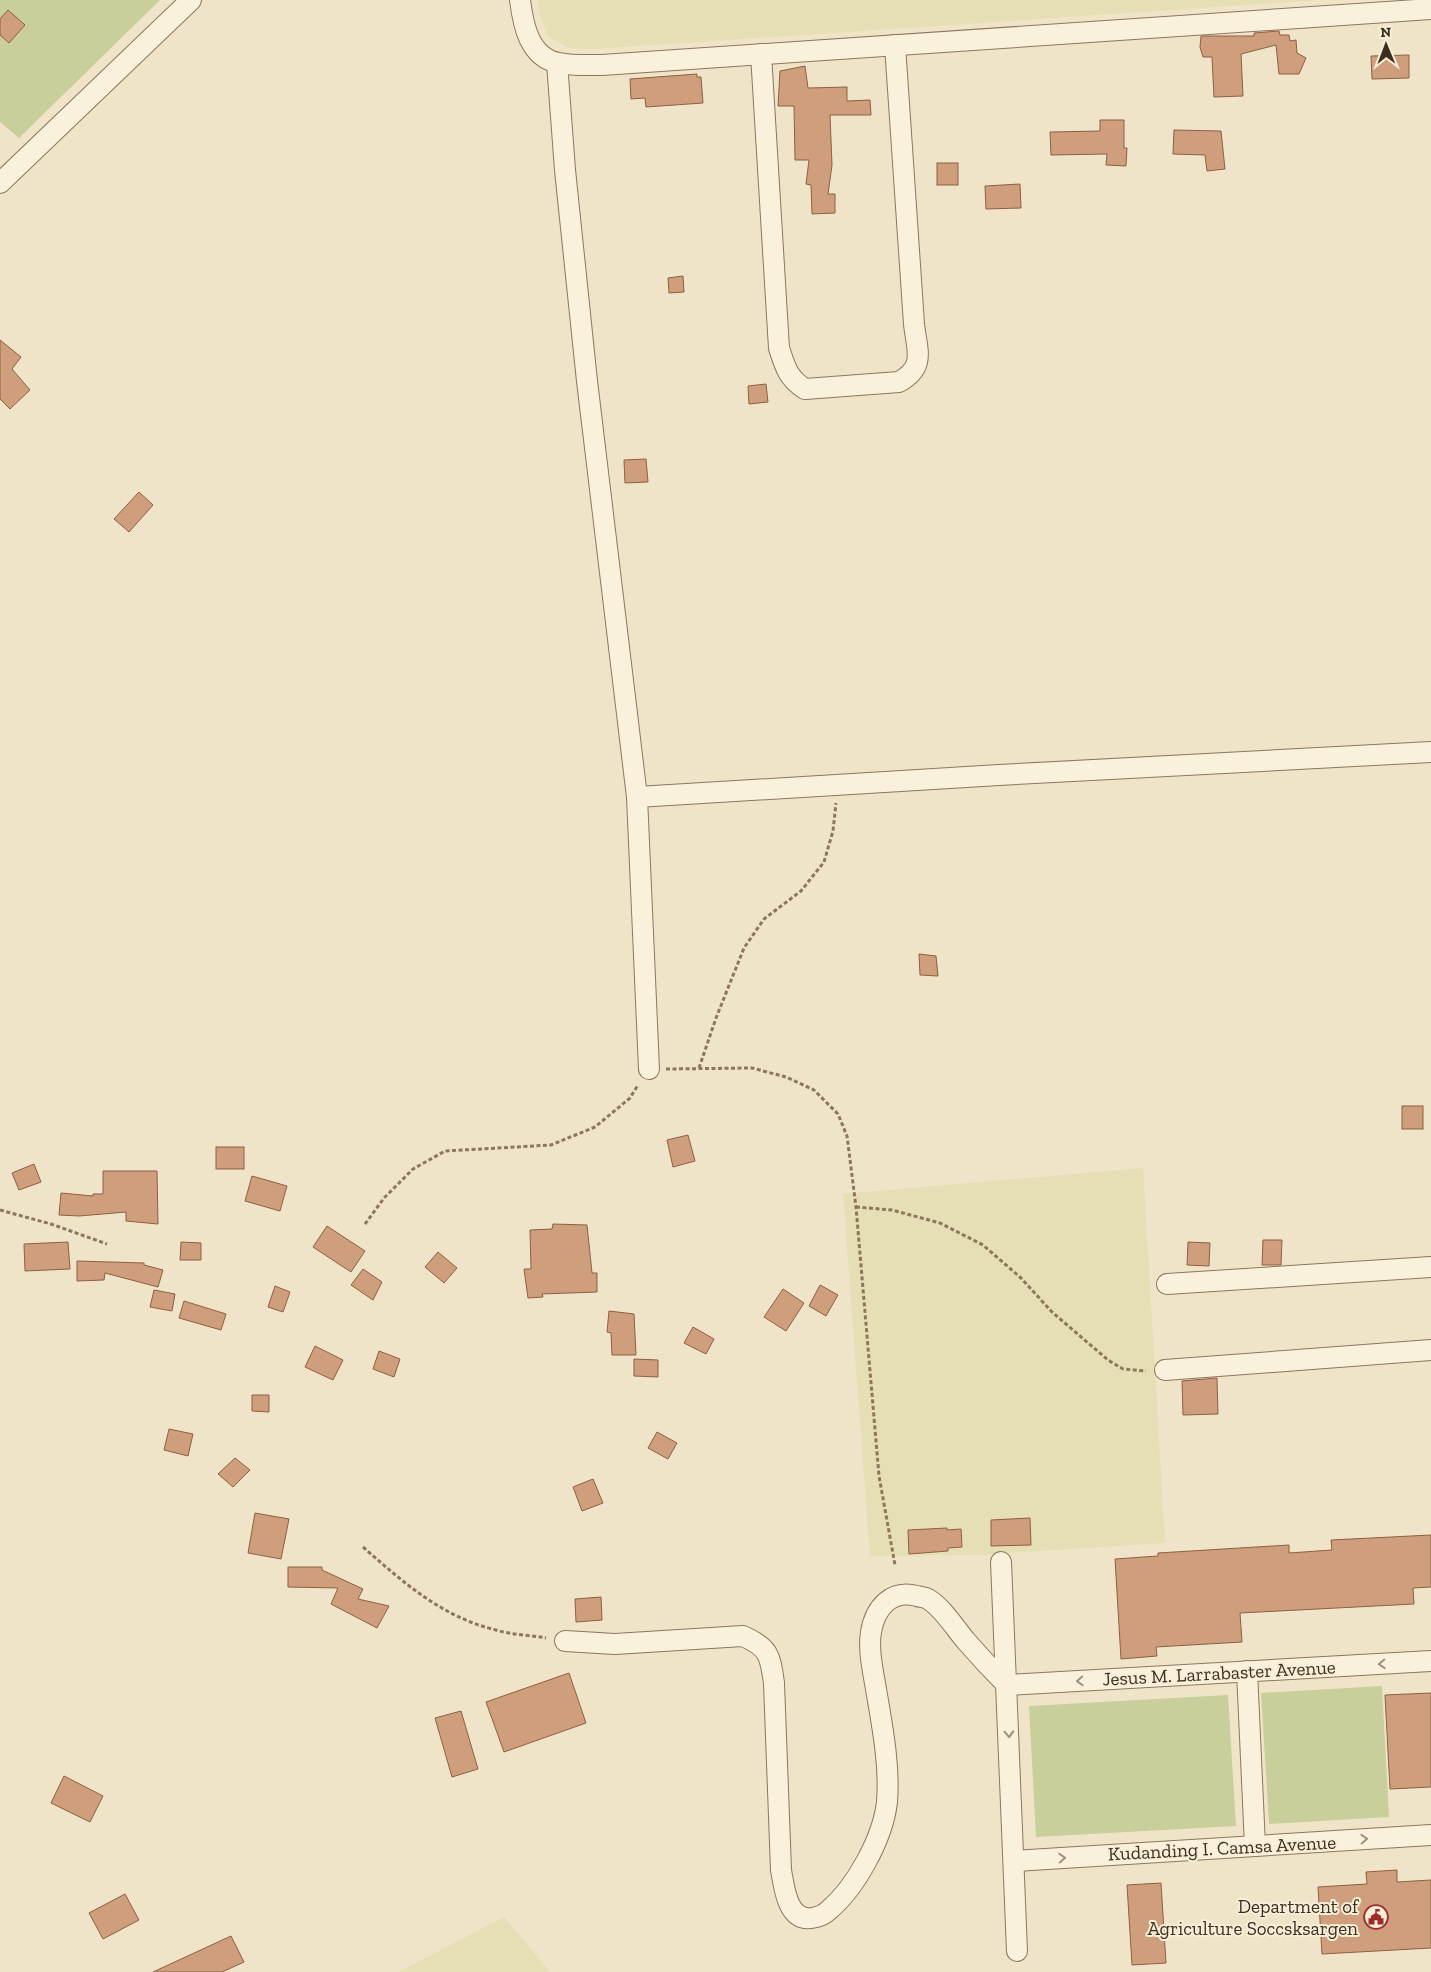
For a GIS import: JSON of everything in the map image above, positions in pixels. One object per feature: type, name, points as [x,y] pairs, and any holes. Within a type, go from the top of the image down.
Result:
[{"type":"street","points":[[0,183],[191,0]]},
{"type":"street","points":[[520,0],[526,32],[534,48],[557,63],[602,65],[1431,9]]},
{"type":"street","points":[[761,54],[779,348],[784,366],[794,382],[805,389],[899,382],[912,375],[918,360],[895,45]]},
{"type":"street","points":[[557,63],[565,170],[587,381],[637,797],[648,1069]]},
{"type":"street","points":[[637,797],[1431,752]]},
{"type":"street","points":[[1167,1284],[1431,1268]]},
{"type":"street","points":[[1165,1370],[1431,1350]]},
{"type":"street","points":[[1001,1562],[1017,1951]]},
{"type":"street","points":[[565,1641],[615,1644],[743,1636],[760,1644],[770,1658],[774,1684],[781,1870],[785,1894],[791,1909],[800,1916],[810,1918],[824,1915],[837,1903],[861,1869],[882,1828],[887,1802],[887,1774],[882,1720],[871,1657],[871,1632],[878,1608],[892,1596],[909,1594],[928,1599],[947,1616],[982,1660],[1007,1685]]},
{"type":"street","name":"Jesus M. Larrabaster Avenue","points":[[1007,1685],[1431,1661]]},
{"type":"street","points":[[1246,1671],[1255,1846]]},
{"type":"street","name":"Kudanding I. Camsa Avenue","points":[[1014,1860],[1431,1835]]},
{"type":"path","points":[[699,1068],[716,1018],[744,948],[764,919],[801,891],[824,862],[833,831],[836,785]]},
{"type":"path","points":[[365,1224],[384,1198],[413,1169],[446,1151],[551,1145],[595,1127],[630,1098],[648,1069],[752,1068],[786,1077],[814,1090],[838,1114],[847,1136],[856,1207],[879,1476],[895,1565]]},
{"type":"path","points":[[856,1207],[892,1210],[940,1223],[983,1246],[1020,1278],[1052,1312],[1108,1360],[1123,1369],[1140,1371],[1165,1370]]},
{"type":"path","points":[[0,1210],[51,1224],[107,1244]]},
{"type":"path","points":[[363,1547],[408,1587],[451,1614],[496,1630],[565,1641]]},
{"type":"shaded area","points":[[538,0],[1320,0],[594,49],[568,48],[549,37],[540,16]]},
{"type":"shaded area","points":[[1143,1168],[1165,1543],[978,1555],[870,1556],[843,1194]]},
{"type":"shaded area","points":[[504,1917],[550,1972],[399,1972]]},
{"type":"green space","points":[[0,0],[160,0],[19,138],[0,122]]},
{"type":"green space","points":[[1382,1686],[1389,1817],[1269,1824],[1261,1693]]},
{"type":"green space","points":[[1228,1695],[1236,1826],[1036,1837],[1029,1706]]},
{"type":"building","points":[[8,10],[25,25],[9,43],[0,35],[0,19]]},
{"type":"building","points":[[1279,31],[1280,35],[1289,35],[1290,41],[1296,40],[1297,53],[1306,58],[1299,74],[1279,74],[1276,45],[1241,54],[1243,96],[1214,97],[1212,57],[1203,57],[1200,47],[1201,36],[1254,36],[1254,33]]},
{"type":"building","points":[[1409,55],[1409,78],[1372,79],[1371,56]]},
{"type":"building","points":[[805,66],[808,88],[847,87],[847,101],[870,100],[871,115],[830,115],[832,165],[828,194],[835,194],[835,213],[812,214],[811,185],[806,184],[809,160],[795,160],[794,106],[778,106],[780,71]]},
{"type":"building","points":[[697,74],[697,77],[701,77],[703,103],[646,107],[645,98],[631,99],[630,79]]},
{"type":"building","points":[[1100,120],[1124,120],[1124,148],[1127,148],[1126,166],[1106,165],[1107,154],[1051,155],[1050,132],[1100,131]]},
{"type":"building","points":[[1174,130],[1221,131],[1225,169],[1207,171],[1205,155],[1173,154]]},
{"type":"building","points":[[937,163],[958,163],[958,185],[937,185]]},
{"type":"building","points":[[1020,184],[1021,208],[986,209],[985,186]]},
{"type":"building","points":[[683,276],[684,292],[669,293],[668,278]]},
{"type":"building","points":[[0,340],[21,357],[12,369],[30,390],[10,409],[0,399]]},
{"type":"building","points":[[766,384],[768,402],[749,404],[748,386]]},
{"type":"building","points":[[646,459],[648,482],[625,483],[624,460]]},
{"type":"building","points":[[139,492],[153,505],[129,532],[114,519]]},
{"type":"building","points":[[919,954],[936,956],[938,976],[920,975]]},
{"type":"building","points":[[1402,1106],[1423,1106],[1423,1129],[1402,1129]]},
{"type":"building","points":[[688,1135],[695,1161],[673,1167],[667,1140]]},
{"type":"building","points":[[216,1147],[244,1147],[244,1169],[216,1169]]},
{"type":"building","points":[[34,1164],[41,1182],[19,1190],[12,1173]]},
{"type":"building","points":[[103,1171],[157,1171],[158,1224],[126,1221],[126,1212],[79,1216],[59,1215],[61,1193],[93,1196],[93,1194],[103,1194]]},
{"type":"building","points":[[252,1176],[287,1186],[280,1211],[245,1201]]},
{"type":"building","points":[[553,1224],[587,1225],[592,1273],[597,1273],[597,1292],[542,1294],[543,1297],[528,1298],[524,1269],[531,1269],[530,1230],[552,1229]]},
{"type":"building","points":[[327,1226],[365,1251],[351,1272],[313,1247]]},
{"type":"building","points":[[1263,1240],[1282,1240],[1281,1265],[1262,1265]]},
{"type":"building","points":[[68,1242],[70,1269],[25,1271],[24,1244]]},
{"type":"building","points":[[181,1242],[201,1243],[201,1260],[180,1260]]},
{"type":"building","points":[[1188,1242],[1210,1243],[1209,1266],[1187,1265]]},
{"type":"building","points":[[438,1252],[457,1268],[444,1283],[425,1267]]},
{"type":"building","points":[[77,1261],[144,1263],[144,1265],[163,1270],[158,1287],[105,1273],[104,1280],[77,1281]]},
{"type":"building","points":[[363,1269],[382,1282],[373,1300],[351,1285]]},
{"type":"building","points":[[820,1285],[838,1295],[826,1316],[809,1306]]},
{"type":"building","points":[[275,1286],[290,1292],[283,1312],[268,1307]]},
{"type":"building","points":[[783,1289],[804,1303],[786,1331],[764,1317]]},
{"type":"building","points":[[154,1290],[175,1294],[172,1311],[150,1307]]},
{"type":"building","points":[[184,1301],[226,1314],[221,1330],[179,1318]]},
{"type":"building","points":[[609,1311],[634,1314],[636,1355],[612,1355],[611,1333],[607,1332]]},
{"type":"building","points":[[693,1327],[714,1339],[706,1354],[684,1343]]},
{"type":"building","points":[[315,1346],[343,1360],[333,1380],[305,1367]]},
{"type":"building","points":[[379,1351],[400,1359],[394,1377],[373,1369]]},
{"type":"building","points":[[634,1359],[658,1360],[658,1377],[634,1376]]},
{"type":"building","points":[[1217,1378],[1218,1414],[1183,1415],[1182,1381]]},
{"type":"building","points":[[252,1395],[269,1395],[269,1412],[252,1411]]},
{"type":"building","points":[[169,1429],[193,1434],[188,1456],[164,1450]]},
{"type":"building","points":[[657,1432],[677,1443],[668,1459],[648,1448]]},
{"type":"building","points":[[235,1458],[250,1470],[233,1487],[218,1474]]},
{"type":"building","points":[[593,1479],[603,1503],[582,1511],[573,1487]]},
{"type":"building","points":[[255,1513],[289,1519],[281,1559],[248,1553]]},
{"type":"building","points":[[1030,1518],[1031,1545],[991,1546],[991,1520]]},
{"type":"building","points":[[947,1528],[947,1530],[961,1529],[962,1547],[948,1548],[948,1551],[909,1554],[908,1530]]},
{"type":"building","points":[[1431,1535],[1431,1587],[1413,1588],[1414,1604],[1240,1613],[1242,1642],[1156,1647],[1157,1656],[1121,1659],[1115,1559],[1158,1556],[1158,1553],[1289,1545],[1289,1553],[1332,1550],[1331,1540]]},
{"type":"building","points":[[288,1567],[322,1567],[322,1570],[363,1589],[358,1599],[389,1606],[377,1628],[331,1604],[338,1588],[288,1587]]},
{"type":"building","points":[[601,1597],[602,1620],[576,1622],[575,1599]]},
{"type":"building","points":[[569,1673],[586,1723],[504,1752],[486,1702]]},
{"type":"building","points":[[1431,1693],[1431,1787],[1390,1789],[1385,1695]]},
{"type":"building","points":[[461,1711],[478,1769],[452,1777],[435,1718]]},
{"type":"building","points":[[64,1776],[103,1796],[90,1822],[51,1803]]},
{"type":"building","name":"Department of Agriculture Soccsksargen","points":[[1397,1870],[1397,1882],[1431,1880],[1431,1948],[1322,1954],[1318,1887],[1367,1884],[1366,1872]]},
{"type":"building","points":[[1161,1883],[1166,1963],[1132,1965],[1127,1885]]},
{"type":"building","points":[[125,1894],[139,1920],[103,1939],[89,1913]]},
{"type":"building","points":[[231,1936],[244,1962],[222,1972],[153,1972]]},
{"type":"place","name":"Department of Agriculture Soccsksargen","points":[[1376,1917]]}]
